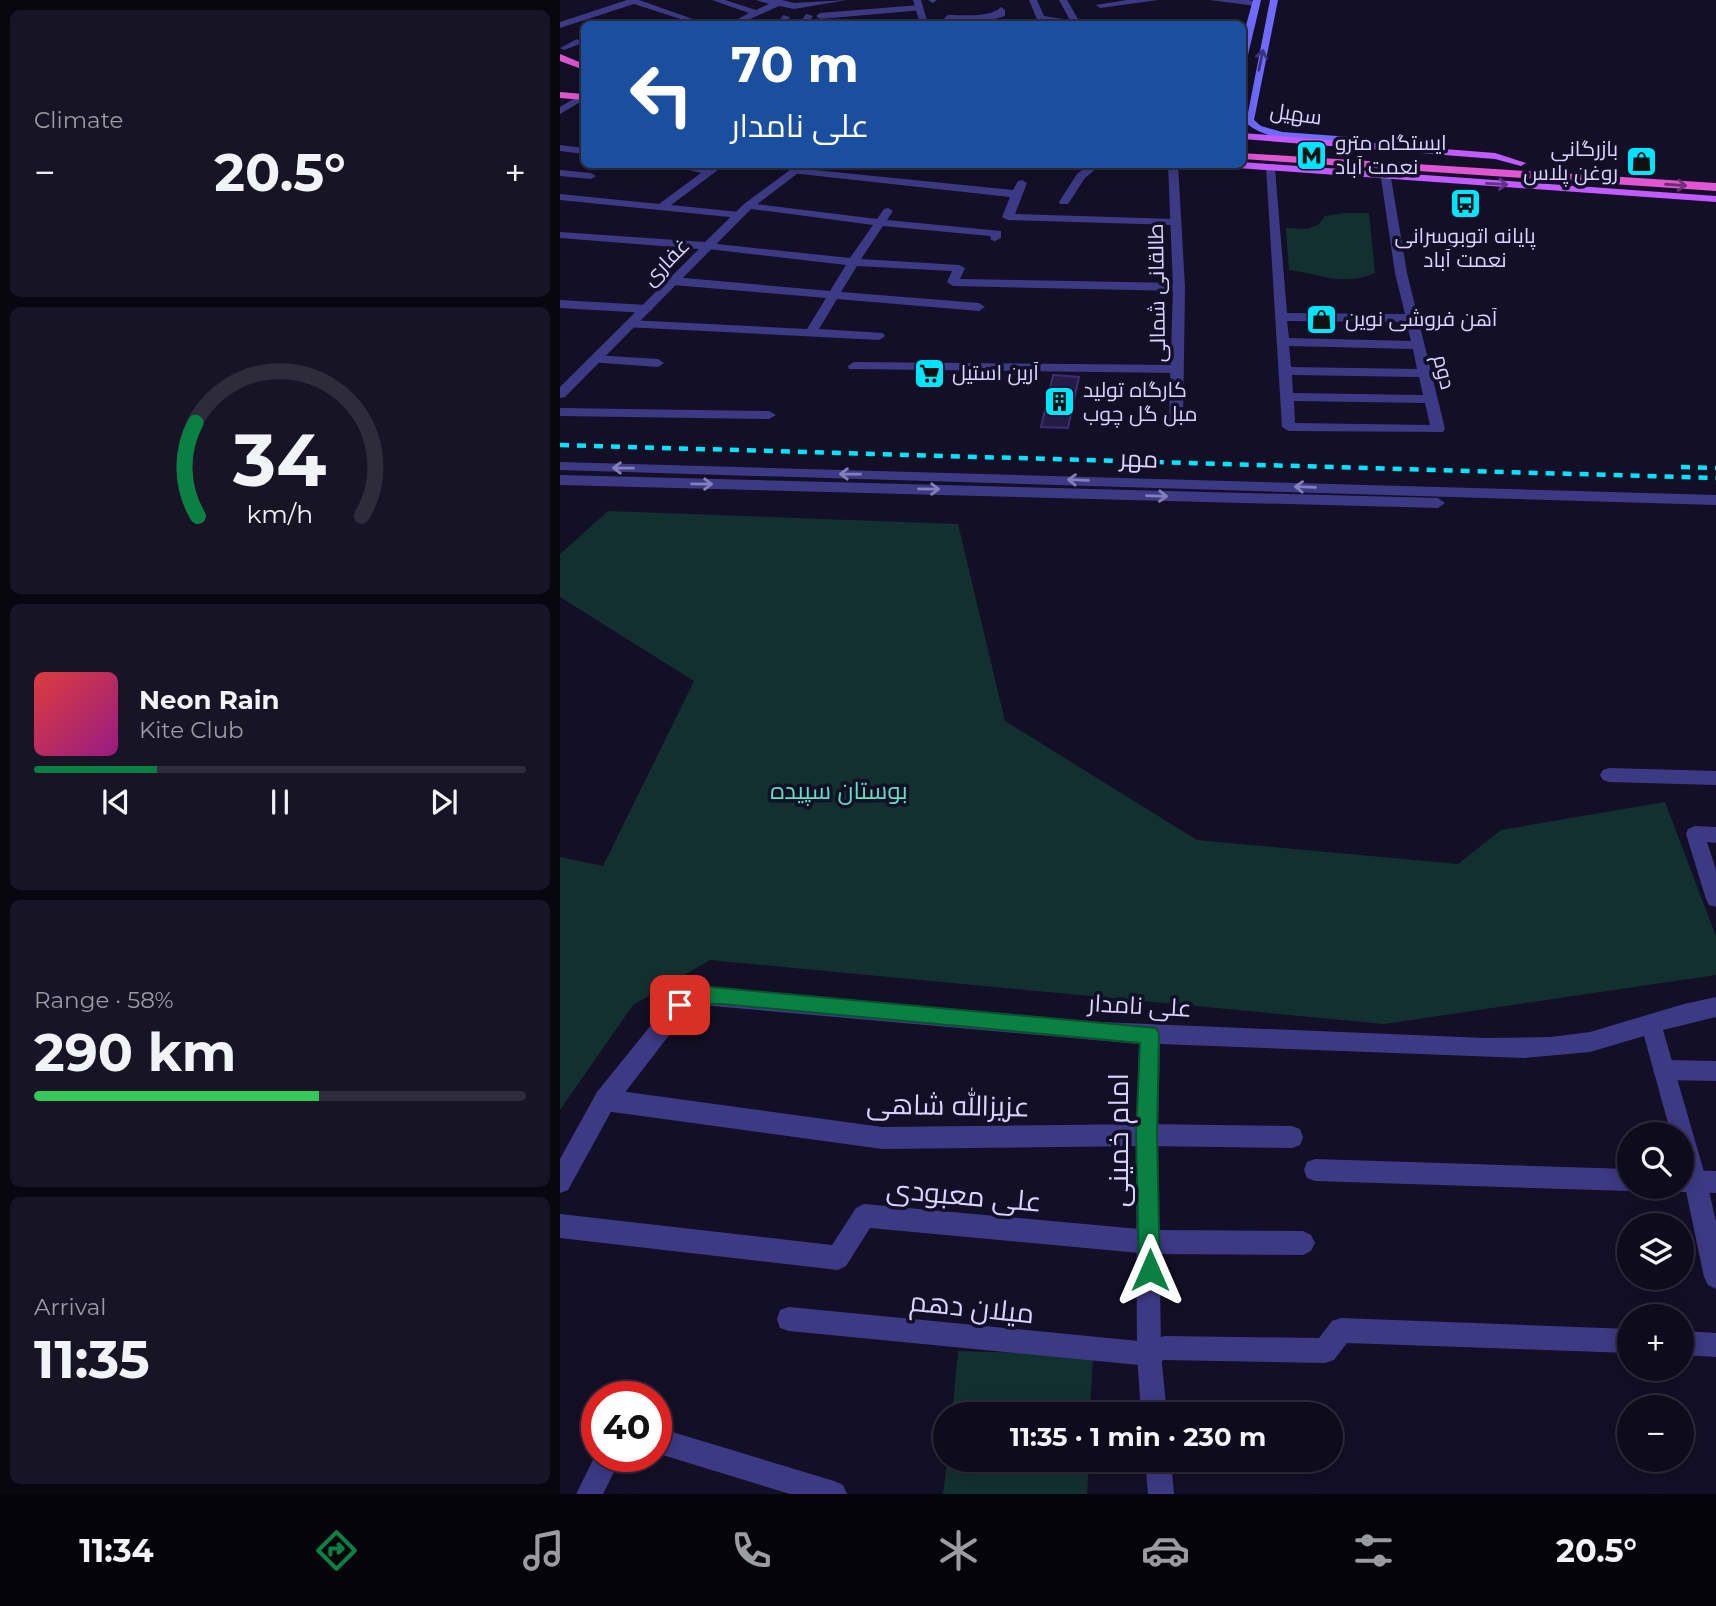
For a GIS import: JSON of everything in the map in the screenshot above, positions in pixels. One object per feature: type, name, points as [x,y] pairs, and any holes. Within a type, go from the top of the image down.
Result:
[{"type":"highway","points":[[561,50],[581,55]]},
{"type":"highway","points":[[561,50],[581,65]]},
{"type":"highway","points":[[560,95],[581,97]]},
{"type":"highway","points":[[1246,145],[1716,175]]},
{"type":"highway","points":[[1246,156],[1716,187]]},
{"type":"highway","points":[[1587,178],[1657,194]]},
{"type":"main road","name":"سهیل","points":[[1274,0],[1246,122],[1273,133],[1352,140],[1378,147]]},
{"type":"main road","points":[[1246,43],[1256,2]]},
{"type":"main road","points":[[1246,136],[1495,156],[1521,163]]},
{"type":"main road","points":[[1246,166],[1716,199]]},
{"type":"street","points":[[560,17],[608,0]]},
{"type":"street","points":[[716,0],[758,12]]},
{"type":"street","points":[[761,0],[794,6],[843,0]]},
{"type":"street","points":[[820,16],[933,0]]},
{"type":"street","points":[[1033,0],[1044,18]]},
{"type":"street","points":[[1063,0],[1074,21]]},
{"type":"street","points":[[1101,8],[1115,10],[1110,4],[1153,0]]},
{"type":"street","points":[[1214,0],[1256,2]]},
{"type":"street","points":[[560,25],[633,1],[694,21]]},
{"type":"street","points":[[739,21],[779,2]]},
{"type":"street","points":[[919,3],[923,21]]},
{"type":"street","points":[[948,18],[984,21],[1002,14],[1001,10]]},
{"type":"street","points":[[561,50],[577,41]]},
{"type":"street","points":[[560,111],[581,99]]},
{"type":"street","points":[[560,148],[581,151]]},
{"type":"street","points":[[680,168],[707,178]]},
{"type":"street","points":[[661,207],[707,178],[717,168]]},
{"type":"street","points":[[800,168],[919,184],[1019,188],[1008,217],[1174,222]]},
{"type":"street","name":"غفاری","points":[[560,394],[744,211],[800,168]]},
{"type":"street","points":[[1064,202],[1081,176],[1092,168]]},
{"type":"street","name":"طالقانی شمالی","points":[[1173,168],[1179,287],[1176,420]]},
{"type":"street","points":[[1270,169],[1286,397],[1431,399]]},
{"type":"street","points":[[560,173],[591,176]]},
{"type":"street","points":[[919,184],[926,173]]},
{"type":"street","name":"دوم","points":[[1286,397],[1289,427],[1438,429],[1401,273],[1387,178]]},
{"type":"street","points":[[560,196],[572,185]]},
{"type":"street","points":[[560,196],[661,207],[881,222],[996,235]]},
{"type":"street","points":[[811,332],[853,262],[888,211]]},
{"type":"street","points":[[560,235],[708,246],[853,262],[959,268],[953,282],[1179,287]]},
{"type":"street","points":[[673,281],[979,307]]},
{"type":"street","points":[[960,306],[971,283]]},
{"type":"street","points":[[560,304],[647,309]]},
{"type":"street","points":[[1281,317],[1412,318]]},
{"type":"street","points":[[629,324],[811,332],[876,340],[854,366],[1178,369]]},
{"type":"street","points":[[1282,342],[1418,345]]},
{"type":"street","points":[[594,359],[658,363]]},
{"type":"street","points":[[1284,371],[1425,373]]},
{"type":"street","points":[[560,412],[769,415]]},
{"type":"street","name":"مهر","points":[[560,466],[1716,511]]},
{"type":"street","name":"مهر","points":[[560,480],[1716,500]]},
{"type":"street","points":[[1609,775],[1716,778]]},
{"type":"street","points":[[1716,835],[1695,834],[1716,899]]},
{"type":"street","name":"علی نامدار","points":[[560,1182],[605,1100],[680,1005],[700,995],[1101,1032],[1540,1048],[1589,1042],[1651,1026],[1693,1010],[1716,1007]]},
{"type":"street","points":[[1651,1026],[1698,1182],[1716,1278]]},
{"type":"street","name":"امام خمینی","points":[[1150,1034],[1147,1135],[1149,1354],[1153,1402]]},
{"type":"street","points":[[1664,1070],[1716,1071]]},
{"type":"street","name":"عزیزالله شاهی","points":[[605,1100],[883,1138],[1147,1135],[1292,1137]]},
{"type":"street","points":[[1315,1170],[1617,1180]]},
{"type":"street","name":"علی معبودی","points":[[560,1226],[838,1258],[864,1216],[1150,1242],[1303,1243]]},
{"type":"street","name":"میلان دهم","points":[[789,1319],[1149,1354],[1164,1348],[1325,1351],[1341,1330],[1617,1341]]},
{"type":"street","points":[[1694,1344],[1716,1345]]},
{"type":"street","points":[[672,1445],[834,1494]]},
{"type":"street","points":[[589,1494],[601,1472]]},
{"type":"street","points":[[1159,1472],[1161,1494]]},
{"type":"green space","points":[[1369,213],[1375,273],[1342,279],[1289,270],[1286,228],[1307,229],[1318,225],[1325,216]]},
{"type":"green space","name":"بوستان سپیده","points":[[608,511],[958,524],[1005,721],[1197,840],[1458,864],[1501,830],[1665,802],[1716,936],[1716,975],[1384,1024],[710,960],[633,1005],[560,1110],[560,857],[603,866],[694,681],[560,597],[560,554]]},
{"type":"green space","points":[[958,1351],[1093,1355],[1091,1402],[953,1402]]},
{"type":"green space","points":[[946,1472],[1088,1472],[1087,1494],[943,1494]]},
{"type":"building","name":"کارگاه تولید مبل گل چوب","points":[[1053,375],[1079,377],[1068,428],[1041,427]]},
{"type":"railway","points":[[560,445],[1716,478]]},
{"type":"railway","points":[[1681,467],[1716,468]]},
{"type":"place","name":"ایستگاه مترو نعمت آباد","points":[[1312,155]]},
{"type":"place","name":"بازرگانی روغن پلاس","points":[[1641,161]]},
{"type":"place","name":"پایانه اتوبوسرانی نعمت آباد","points":[[1465,204]]},
{"type":"place","name":"آهن فروشی نوین","points":[[1322,319]]},
{"type":"place","name":"آرین استیل","points":[[929,373]]},
{"type":"place","name":"کارگاه تولید مبل گل چوب","points":[[1060,402]]},
{"type":"route","points":[[680,1005],[700,995],[722,995],[1101,1032],[1150,1034],[1147,1135],[1150,1270]]}]
